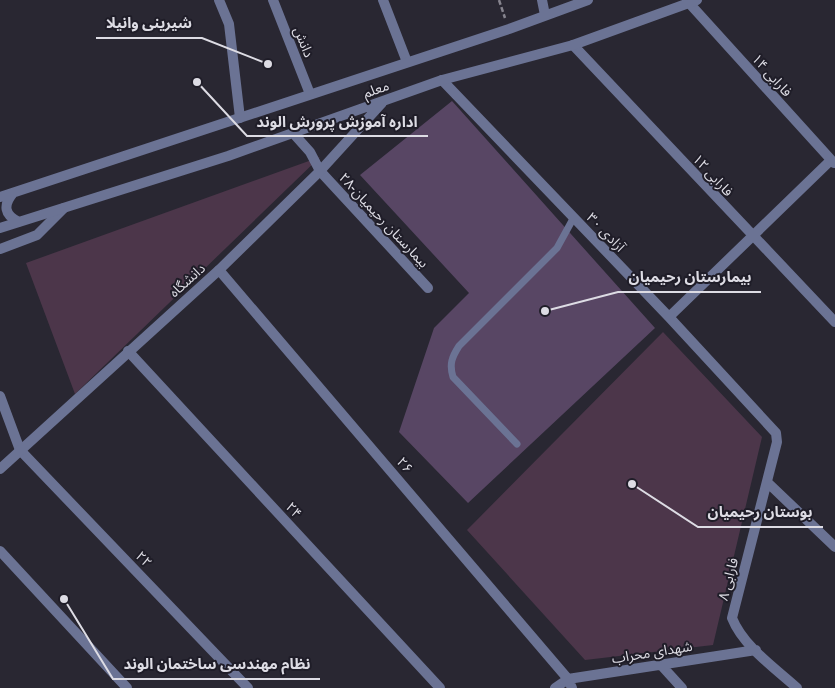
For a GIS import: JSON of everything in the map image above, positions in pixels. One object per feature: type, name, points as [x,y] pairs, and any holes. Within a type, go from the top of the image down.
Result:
[{"type":"street","points":[[219,0],[229,24],[240,118]]},
{"type":"street","name":"دانش","points":[[272,0],[310,94]]},
{"type":"street","points":[[382,0],[407,62]]},
{"type":"street","points":[[542,0],[545,15]]},
{"type":"street","name":"معلم","points":[[0,197],[509,29],[588,0]]},
{"type":"street","name":"معلم","points":[[0,228],[293,133],[442,80],[574,45],[693,2]]},
{"type":"street","name":"فارابی ۱۴","points":[[693,2],[833,162]]},
{"type":"street","name":"فارابی ۱۲","points":[[574,45],[835,322]]},
{"type":"street","name":"آزادی ۳۰","points":[[442,80],[669,317],[776,433],[777,442],[767,482]]},
{"type":"street","name":"دانشگاه","points":[[0,469],[219,270],[320,171],[383,101]]},
{"type":"street","name":"۲۸-بیمارستان رحیمیان","points":[[293,133],[310,152],[320,171],[428,288]]},
{"type":"street","points":[[669,317],[752,236],[833,162]]},
{"type":"street","points":[[13,192],[7,200],[6,210],[10,218],[19,222]]},
{"type":"street","name":"معلم","points":[[0,249],[36,235],[64,208]]},
{"type":"street","name":"۲۶","points":[[219,270],[570,684]]},
{"type":"street","name":"۲۴","points":[[128,351],[440,688]]},
{"type":"street","points":[[0,396],[20,450]]},
{"type":"street","name":"۲۲","points":[[20,450],[248,688]]},
{"type":"street","points":[[767,482],[835,547]]},
{"type":"street","name":"فارابی ۸","points":[[767,482],[732,618],[735,626],[756,650],[797,688]]},
{"type":"street","points":[[0,550],[128,688]]},
{"type":"street","name":"شهدای محراب","points":[[555,688],[660,665],[756,650]]},
{"type":"street","points":[[660,665],[682,688]]},
{"type":"lane","points":[[517,444],[453,377],[450,367],[451,358],[470,334],[557,248],[574,217]]},
{"type":"path","points":[[499,0],[509,29]]},
{"type":"shaded area","points":[[320,157],[75,394],[26,263]]},
{"type":"shaded area","points":[[663,332],[762,437],[713,645],[585,660],[467,530]]},
{"type":"building","points":[[452,101],[655,328],[468,503],[399,432],[434,328],[469,293],[360,175]]},
{"type":"place","name":"شیرینی وانیلا","points":[[268,64]]},
{"type":"place","name":"اداره آموزش پرورش الوند","points":[[197,82]]},
{"type":"place","name":"بیمارستان رحیمیان","points":[[545,311]]},
{"type":"place","name":"بوستان رحیمیان","points":[[632,484]]},
{"type":"place","name":"نظام مهندسی ساختمان الوند","points":[[64,599]]}]
